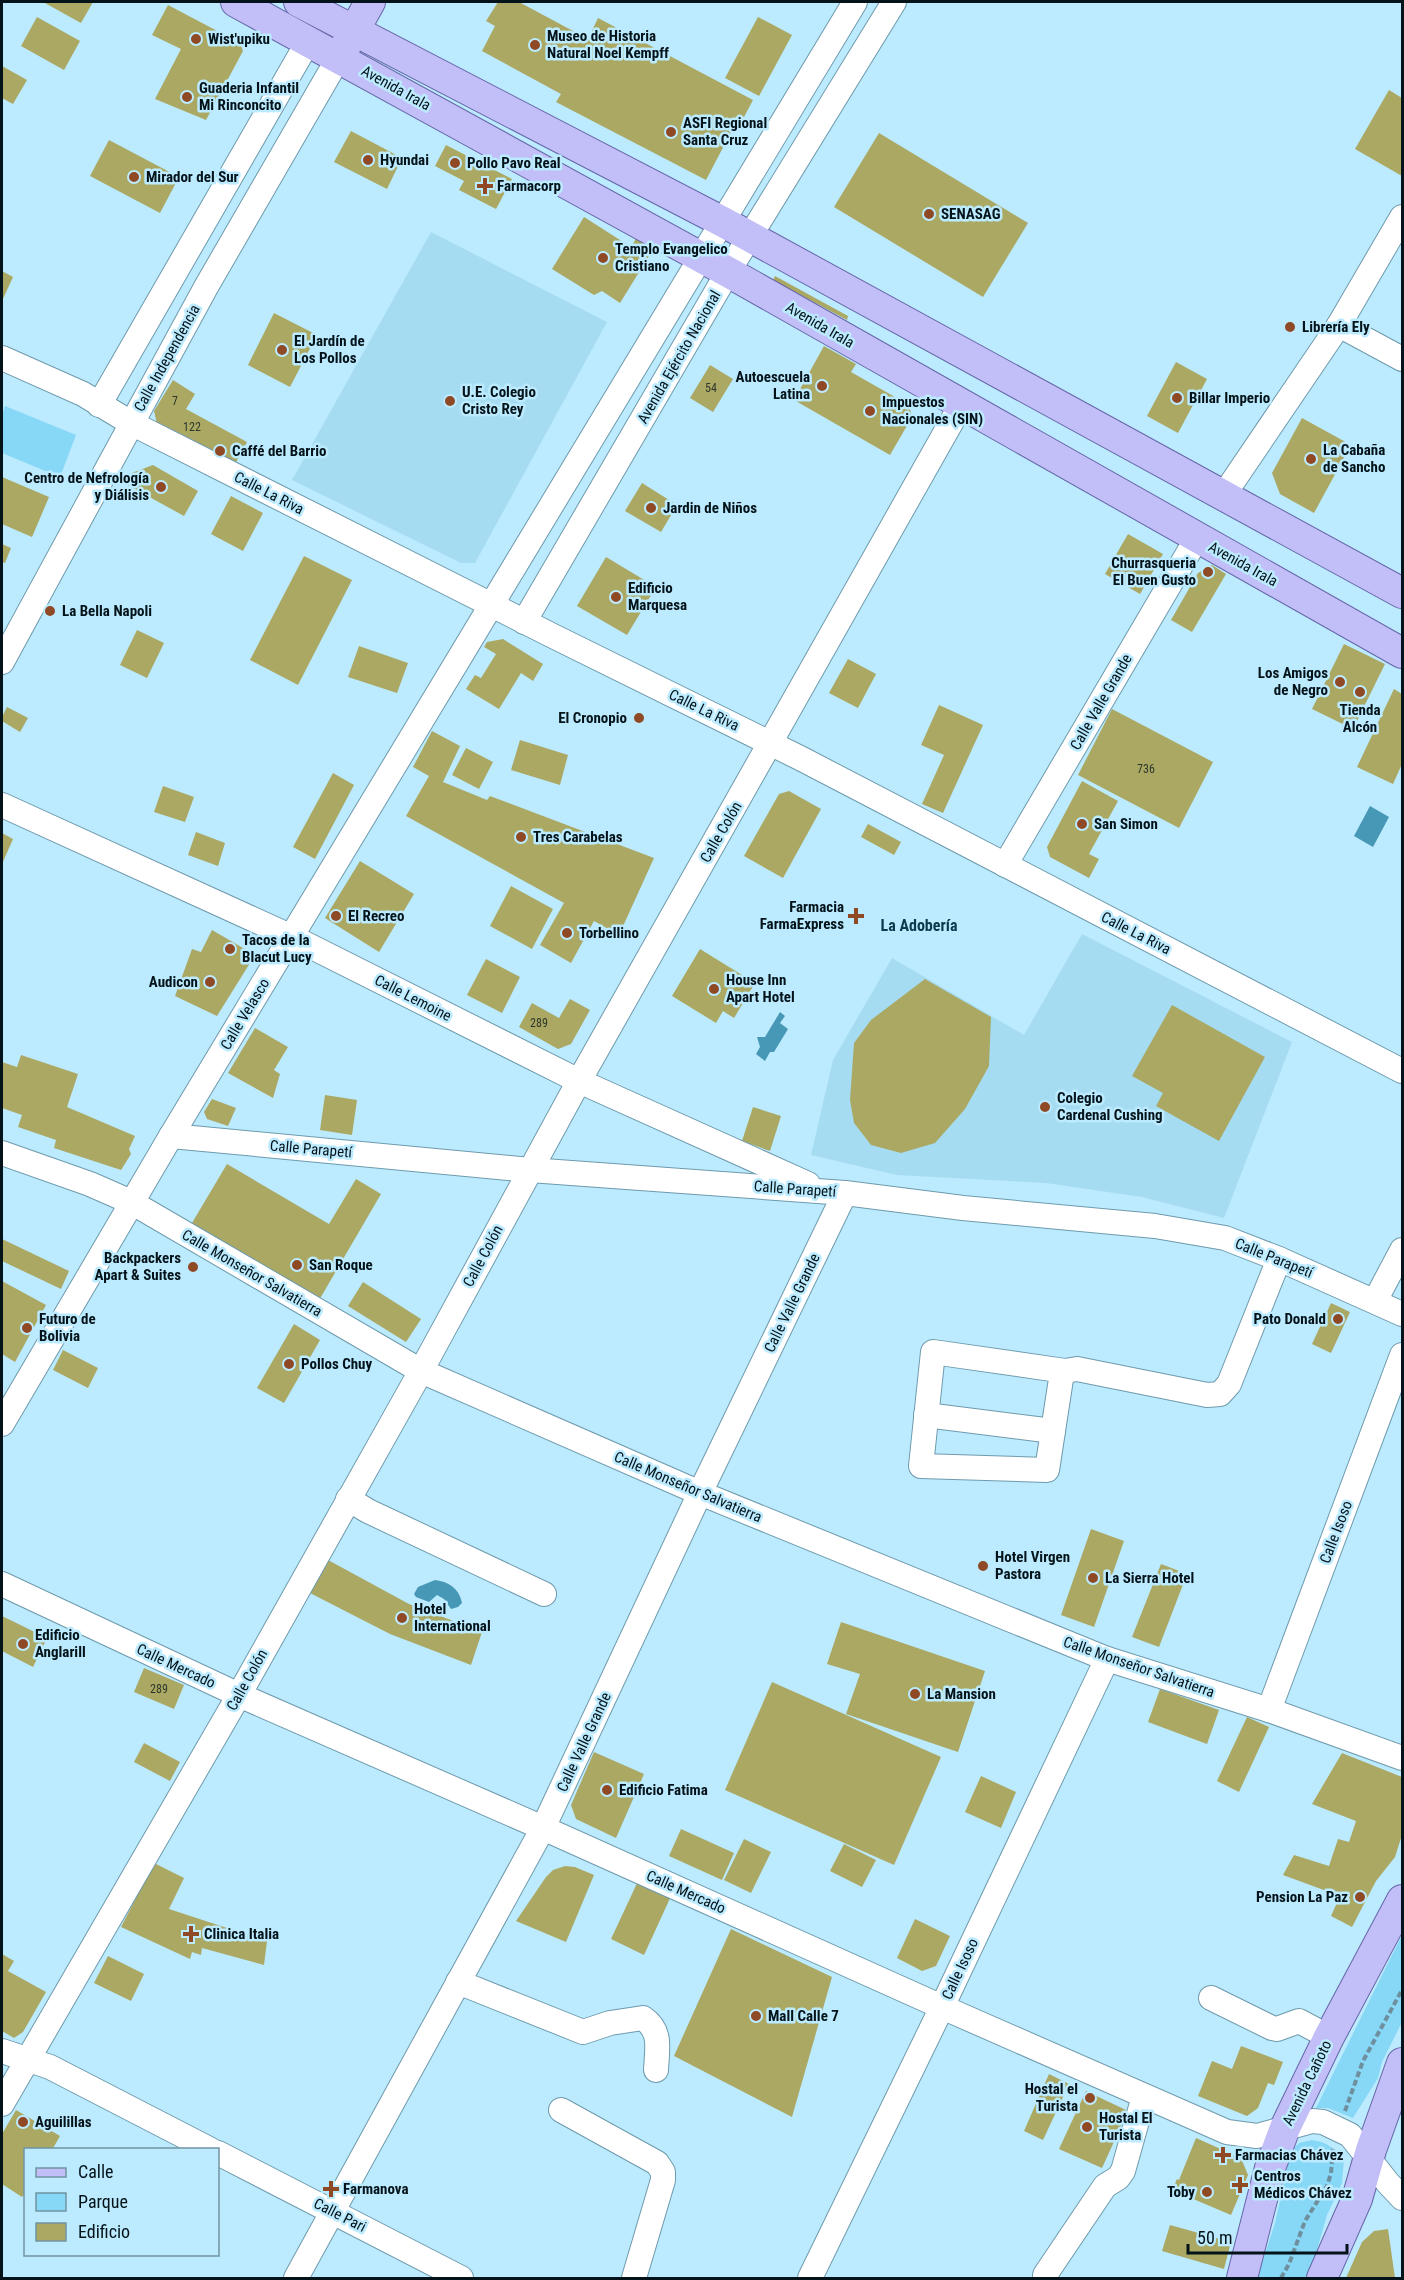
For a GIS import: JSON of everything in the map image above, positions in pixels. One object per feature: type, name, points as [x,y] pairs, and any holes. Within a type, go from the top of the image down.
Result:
[{"type":"main road","name":"Avenida Irala","points":[[236,2],[309,40],[728,272],[1402,653]]},
{"type":"main road","points":[[339,57],[370,2]]},
{"type":"main road","name":"Avenida Irala","points":[[317,6],[354,30],[723,222],[1402,593]]},
{"type":"main road","points":[[309,40],[317,6]]},
{"type":"main road","name":"Avenida Cañoto","points":[[1242,2278],[1270,2168],[1285,2128],[1329,2037],[1402,1900]]},
{"type":"main road","points":[[1322,2278],[1357,2199],[1368,2160],[1402,2063]]},
{"type":"street","points":[[492,605],[855,2]]},
{"type":"street","name":"Avenida Ejército Nacional","points":[[524,622],[728,272],[894,2]]},
{"type":"street","points":[[99,405],[309,40]]},
{"type":"street","name":"Calle Independencia","points":[[2,662],[206,287],[339,57]]},
{"type":"street","points":[[1223,496],[1339,325],[1402,216]]},
{"type":"street","points":[[1339,325],[1402,359]]},
{"type":"street","name":"Calle La Riva","points":[[2,358],[82,394],[131,423],[524,622],[771,743],[1402,1071]]},
{"type":"street","name":"Calle Colón","points":[[2,2104],[239,1695],[421,1371],[579,1081],[961,405]]},
{"type":"street","name":"Calle Valle Grande","points":[[1005,865],[1197,538]]},
{"type":"street","name":"Calle Velasco","points":[[2,1424],[131,1202],[492,605]]},
{"type":"street","name":"Calle Lemoine","points":[[2,805],[292,937],[579,1081],[834,1192]]},
{"type":"street","name":"Calle Parapetí","points":[[171,1136],[530,1170],[834,1192],[963,1208],[1155,1226],[1225,1238],[1279,1259],[1402,1314]]},
{"type":"street","name":"Calle Monseñor Salvatierra","points":[[2,1153],[90,1184],[131,1202],[421,1371],[700,1493],[1107,1659],[1269,1710],[1402,1758]]},
{"type":"street","name":"Calle Valle Grande","points":[[296,2278],[543,1828],[700,1493],[834,1192]]},
{"type":"street","points":[[1376,1301],[1402,1250]]},
{"type":"street","points":[[1065,1371],[1061,1379],[1047,1470],[921,1466],[933,1352],[1065,1371],[1077,1369],[1207,1395],[1220,1394],[1228,1384],[1279,1259]]},
{"type":"street","name":"Calle Isoso","points":[[1269,1710],[1402,1354]]},
{"type":"street","points":[[926,1415],[1053,1431]]},
{"type":"street","points":[[348,1499],[544,1594]]},
{"type":"street","name":"Calle Mercado","points":[[2,1584],[239,1695],[1227,2132],[1257,2136],[1312,2121],[1323,2122],[1350,2135],[1368,2160],[1402,2198]]},
{"type":"street","name":"Calle Isoso","points":[[810,2278],[1107,1659]]},
{"type":"street","points":[[458,1982],[584,2032],[643,2018],[653,2025],[657,2035],[656,2070]]},
{"type":"street","points":[[1211,1998],[1272,2028],[1277,2029],[1299,2021],[1329,2037]]},
{"type":"street","points":[[2,2051],[50,2067],[208,2148]]},
{"type":"street","points":[[1045,2275],[1105,2186],[1118,2178],[1123,2170],[1144,2096]]},
{"type":"street","points":[[561,2110],[657,2163],[663,2172],[663,2180],[634,2278]]},
{"type":"street","name":"Calle Pari","points":[[219,2154],[461,2278]]},
{"type":"shaded area","name":"U.E. Colegio Cristo Rey","points":[[431,232],[607,322],[475,563],[461,563],[292,480]]},
{"type":"shaded area","points":[[1370,806],[1389,817],[1373,847],[1354,836]]},
{"type":"shaded area","name":"Colegio Cardenal Cushing","points":[[1082,934],[1292,1042],[1224,1218],[1142,1197],[1046,1183],[897,1175],[811,1155],[833,1060],[892,958],[1024,1035]]},
{"type":"shaded area","points":[[780,1012],[785,1016],[780,1023],[788,1029],[774,1052],[770,1052],[765,1061],[756,1054],[760,1047],[757,1037],[765,1037]]},
{"type":"shaded area","points":[[435,1580],[453,1587],[462,1603],[458,1607],[451,1609],[444,1599],[437,1595],[429,1602],[416,1597],[414,1594],[418,1587]]},
{"type":"green space","points":[[5,406],[76,435],[60,477],[2,453],[2,415]]},
{"type":"green space","points":[[1402,1935],[1402,2022],[1382,2062],[1378,2078],[1353,2118],[1328,2108],[1316,2108]]},
{"type":"green space","points":[[1312,2140],[1330,2146],[1344,2159],[1342,2183],[1327,2215],[1309,2278],[1257,2278],[1275,2223],[1283,2187],[1283,2176],[1291,2152],[1299,2143]]},
{"type":"building","points":[[43,2],[93,2],[81,23]]},
{"type":"building","points":[[498,2],[519,2],[588,39],[598,18],[753,100],[744,117],[740,115],[706,180],[556,102],[561,94],[482,51],[495,26],[486,21]]},
{"type":"building","points":[[168,5],[240,43],[243,51],[206,120],[155,99],[181,49],[152,35]]},
{"type":"building","points":[[37,17],[80,41],[64,70],[21,46]]},
{"type":"building","points":[[758,17],[792,35],[759,96],[725,78]]},
{"type":"building","points":[[2,66],[27,80],[13,104],[2,98]]},
{"type":"building","points":[[1389,90],[1402,98],[1402,176],[1355,149]]},
{"type":"building","name":"Hyundai","points":[[351,131],[402,158],[387,189],[334,162]]},
{"type":"building","points":[[879,133],[1028,223],[983,297],[834,207]]},
{"type":"building","name":"Mirador del Sur","points":[[109,140],[179,177],[160,213],[90,176]]},
{"type":"building","name":"Farmacorp","points":[[446,145],[512,179],[496,209],[459,190],[464,181],[435,166]]},
{"type":"building","name":"Templo Evangelico Cristiano","points":[[584,217],[631,247],[637,237],[654,248],[620,303],[602,291],[594,295],[552,269]]},
{"type":"building","points":[[2,271],[13,277],[2,301]]},
{"type":"building","points":[[775,276],[848,316],[847,320],[773,280]]},
{"type":"building","name":"El Jardín de Los Pollos","points":[[274,313],[317,335],[290,387],[248,365]]},
{"type":"building","name":"Impuestos Nacionales (SIN)","points":[[824,346],[856,364],[851,372],[909,405],[912,417],[890,455],[794,400]]},
{"type":"building","name":"Billar Imperio","points":[[1176,362],[1207,379],[1178,433],[1147,416]]},
{"type":"building","points":[[710,365],[733,379],[713,412],[690,398]]},
{"type":"building","points":[[173,380],[195,394],[186,409],[247,442],[234,466],[157,424],[154,411]]},
{"type":"building","name":"La Cabaña de Sancho","points":[[1302,418],[1351,445],[1314,513],[1280,494],[1272,473]]},
{"type":"building","name":"Centro de Nefrología y Diálisis","points":[[153,465],[198,491],[184,516],[124,483],[129,474]]},
{"type":"building","points":[[2,477],[49,497],[32,537],[2,524]]},
{"type":"building","name":"Jardin de Niños","points":[[642,483],[677,505],[661,532],[625,511]]},
{"type":"building","points":[[231,496],[263,513],[243,551],[211,534]]},
{"type":"building","points":[[1128,534],[1163,554],[1140,594],[1105,574]]},
{"type":"building","points":[[2,544],[11,548],[5,563],[2,562]]},
{"type":"building","points":[[304,556],[352,580],[298,685],[250,660]]},
{"type":"building","name":"Edificio Marquesa","points":[[606,557],[656,587],[627,635],[577,606]]},
{"type":"building","points":[[1212,565],[1226,574],[1192,632],[1171,620],[1198,573]]},
{"type":"building","points":[[137,630],[164,643],[147,678],[120,665]]},
{"type":"building","points":[[503,639],[543,664],[533,681],[521,673],[499,709],[466,689],[475,675],[481,678],[496,654],[484,647],[487,642]]},
{"type":"building","points":[[1344,644],[1385,664],[1353,729],[1312,709]]},
{"type":"building","points":[[359,646],[408,663],[397,693],[348,677]]},
{"type":"building","points":[[848,659],[876,674],[858,708],[829,693]]},
{"type":"building","points":[[1394,689],[1402,694],[1402,764],[1393,784],[1357,767]]},
{"type":"building","points":[[939,705],[983,725],[943,813],[922,804],[944,755],[921,745]]},
{"type":"building","points":[[7,707],[28,718],[20,732],[2,721]]},
{"type":"building","points":[[1112,709],[1213,762],[1179,828],[1078,775]]},
{"type":"building","name":"Tres Carabelas","points":[[432,731],[460,746],[443,782],[487,800],[490,796],[654,858],[619,935],[594,921],[571,963],[540,945],[564,903],[406,816],[429,776],[413,767]]},
{"type":"building","points":[[520,740],[568,755],[560,785],[511,770]]},
{"type":"building","points":[[466,748],[493,762],[479,789],[452,775]]},
{"type":"building","points":[[333,773],[354,785],[315,859],[293,847]]},
{"type":"building","name":"San Simon","points":[[1082,781],[1118,801],[1089,854],[1099,859],[1089,878],[1050,857],[1047,847]]},
{"type":"building","points":[[163,786],[194,797],[185,822],[154,812]]},
{"type":"building","points":[[789,791],[821,809],[783,878],[744,856],[779,794]]},
{"type":"building","points":[[868,824],[901,842],[894,855],[861,837]]},
{"type":"building","points":[[196,832],[225,843],[218,866],[188,855]]},
{"type":"building","points":[[2,833],[13,839],[2,864]]},
{"type":"building","points":[[360,861],[414,894],[379,952],[325,918]]},
{"type":"building","points":[[511,886],[553,909],[532,949],[490,926]]},
{"type":"building","name":"Audicon","points":[[212,930],[255,955],[217,1016],[175,996],[192,949],[201,952]]},
{"type":"building","name":"House Inn Apart Hotel","points":[[700,949],[755,983],[734,1018],[723,1011],[716,1023],[672,996]]},
{"type":"building","points":[[486,959],[520,977],[502,1013],[467,995]]},
{"type":"building","points":[[925,979],[991,1017],[989,1066],[965,1109],[935,1143],[901,1153],[871,1145],[854,1123],[850,1100],[854,1043],[871,1020]]},
{"type":"building","points":[[570,999],[590,1010],[571,1044],[558,1049],[519,1027],[532,1003],[559,1018]]},
{"type":"building","points":[[1172,1005],[1265,1057],[1219,1141],[1156,1106],[1163,1093],[1132,1076]]},
{"type":"building","points":[[255,1028],[288,1047],[274,1070],[280,1074],[273,1098],[228,1073]]},
{"type":"building","points":[[21,1055],[78,1074],[67,1107],[135,1136],[129,1149],[131,1154],[121,1170],[54,1148],[56,1140],[18,1127],[22,1115],[2,1108],[2,1062],[17,1067]]},
{"type":"building","points":[[325,1095],[357,1100],[352,1135],[320,1130]]},
{"type":"building","points":[[212,1099],[236,1108],[228,1126],[207,1119],[204,1112]]},
{"type":"building","points":[[753,1107],[781,1116],[770,1151],[742,1141]]},
{"type":"building","name":"San Roque","points":[[227,1164],[329,1224],[356,1179],[381,1194],[318,1302],[189,1228]]},
{"type":"building","points":[[2,1239],[69,1271],[61,1289],[2,1261]]},
{"type":"building","points":[[2,1281],[46,1305],[15,1362],[2,1354]]},
{"type":"building","points":[[363,1282],[421,1319],[406,1342],[348,1306]]},
{"type":"building","points":[[1331,1303],[1350,1312],[1331,1353],[1312,1344]]},
{"type":"building","name":"Pollos Chuy","points":[[294,1324],[320,1340],[284,1403],[257,1388]]},
{"type":"building","points":[[63,1350],[98,1368],[88,1388],[53,1370]]},
{"type":"building","name":"La Sierra Hotel","points":[[1091,1529],[1124,1541],[1094,1627],[1061,1615]]},
{"type":"building","name":"Hotel International","points":[[328,1560],[409,1604],[482,1632],[471,1665],[390,1634],[308,1592]]},
{"type":"building","points":[[1161,1564],[1187,1574],[1159,1647],[1132,1637]]},
{"type":"building","name":"Edificio Anglarill","points":[[2,1616],[47,1638],[33,1667],[2,1651]]},
{"type":"building","name":"La Mansion","points":[[841,1622],[985,1671],[958,1752],[846,1714],[860,1674],[827,1664]]},
{"type":"building","points":[[144,1668],[184,1685],[174,1709],[134,1692]]},
{"type":"building","points":[[772,1682],[941,1757],[894,1865],[725,1790]]},
{"type":"building","points":[[1160,1689],[1219,1710],[1207,1744],[1148,1722]]},
{"type":"building","points":[[1247,1717],[1269,1727],[1239,1792],[1217,1781]]},
{"type":"building","points":[[144,1743],[180,1762],[170,1781],[134,1762]]},
{"type":"building","name":"Edificio Fatima","points":[[594,1752],[644,1774],[616,1838],[576,1819],[571,1805]]},
{"type":"building","points":[[1342,1753],[1402,1777],[1402,1835],[1395,1857],[1376,1881],[1352,1927],[1331,1916],[1340,1896],[1283,1875],[1294,1855],[1329,1866],[1338,1839],[1349,1842],[1356,1821],[1312,1804]]},
{"type":"building","points":[[981,1776],[1016,1792],[1001,1828],[965,1812]]},
{"type":"building","points":[[681,1829],[734,1853],[722,1880],[669,1856]]},
{"type":"building","points":[[744,1839],[771,1852],[751,1893],[724,1880]]},
{"type":"building","points":[[844,1844],[876,1860],[862,1887],[830,1871]]},
{"type":"building","name":"Clinica Italia","points":[[154,1863],[184,1878],[169,1909],[267,1941],[264,1965],[202,1948],[201,1955],[192,1952],[190,1959],[121,1927]]},
{"type":"building","points":[[565,1866],[575,1867],[594,1875],[566,1942],[516,1921],[546,1877],[553,1870]]},
{"type":"building","points":[[639,1879],[672,1894],[644,1955],[611,1939]]},
{"type":"building","points":[[915,1919],[950,1936],[936,1966],[922,1971],[897,1958]]},
{"type":"building","name":"Mall Calle 7","points":[[731,1929],[832,1977],[792,2117],[674,2056]]},
{"type":"building","points":[[2,1954],[14,1961],[8,1971],[46,1992],[23,2032],[14,2038],[2,2031]]},
{"type":"building","points":[[108,1956],[144,1974],[131,2001],[94,1983]]},
{"type":"building","points":[[1241,2046],[1283,2062],[1274,2085],[1268,2083],[1258,2108],[1247,2116],[1198,2096],[1212,2061],[1232,2069]]},
{"type":"building","points":[[1049,2074],[1069,2084],[1043,2140],[1024,2131]]},
{"type":"building","name":"Hostal El Turista","points":[[1086,2091],[1128,2111],[1102,2168],[1059,2149]]},
{"type":"building","points":[[16,2110],[60,2136],[53,2148],[24,2148],[24,2194],[22,2197],[2,2184],[2,2134]]},
{"type":"building","points":[[1196,2138],[1241,2158],[1248,2175],[1231,2215],[1172,2190],[1177,2179],[1179,2180]]},
{"type":"building","points":[[1170,2225],[1231,2242],[1224,2269],[1162,2251]]},
{"type":"building","points":[[1388,2229],[1395,2278],[1346,2278],[1362,2242],[1374,2231]]},
{"type":"place","name":"Wist'upiku","points":[[196,39]]},
{"type":"place","name":"Museo de Historia Natural Noel Kempff","points":[[535,45]]},
{"type":"place","name":"Guaderia Infantil Mi Rinconcito","points":[[187,97]]},
{"type":"place","name":"ASFI Regional Santa Cruz","points":[[671,132]]},
{"type":"place","name":"Hyundai","points":[[368,160]]},
{"type":"place","name":"Pollo Pavo Real","points":[[455,163]]},
{"type":"place","name":"Mirador del Sur","points":[[134,177]]},
{"type":"place","name":"Farmacorp","points":[[485,186]]},
{"type":"place","name":"SENASAG","points":[[929,214]]},
{"type":"place","name":"Templo Evangelico Cristiano","points":[[603,258]]},
{"type":"place","name":"Librería Ely","points":[[1290,327]]},
{"type":"place","name":"El Jardín de Los Pollos","points":[[282,350]]},
{"type":"place","name":"Autoescuela Latina","points":[[822,386]]},
{"type":"place","name":"Billar Imperio","points":[[1177,398]]},
{"type":"place","name":"U.E. Colegio Cristo Rey","points":[[450,401]]},
{"type":"place","name":"Impuestos Nacionales (SIN)","points":[[870,411]]},
{"type":"place","name":"Caffé del Barrio","points":[[220,451]]},
{"type":"place","name":"La Cabaña de Sancho","points":[[1311,459]]},
{"type":"place","name":"Centro de Nefrología y Diálisis","points":[[161,487]]},
{"type":"place","name":"Jardin de Niños","points":[[651,508]]},
{"type":"place","name":"Churrasqueria El Buen Gusto","points":[[1208,572]]},
{"type":"place","name":"Edificio Marquesa","points":[[616,597]]},
{"type":"place","name":"La Bella Napoli","points":[[50,611]]},
{"type":"place","name":"Los Amigos de Negro","points":[[1340,682]]},
{"type":"place","name":"Tienda Alcón","points":[[1360,692]]},
{"type":"place","name":"El Cronopio","points":[[639,718]]},
{"type":"place","name":"San Simon","points":[[1082,824]]},
{"type":"place","name":"Tres Carabelas","points":[[521,837]]},
{"type":"place","name":"El Recreo","points":[[336,916]]},
{"type":"place","name":"Farmacia FarmaExpress","points":[[856,916]]},
{"type":"place","name":"Torbellino","points":[[567,933]]},
{"type":"place","name":"Tacos de la Blacut Lucy","points":[[230,949]]},
{"type":"place","name":"Audicon","points":[[210,982]]},
{"type":"place","name":"House Inn Apart Hotel","points":[[714,989]]},
{"type":"place","name":"Colegio Cardenal Cushing","points":[[1045,1107]]},
{"type":"place","name":"San Roque","points":[[297,1265]]},
{"type":"place","name":"Backpackers Apart & Suites","points":[[193,1267]]},
{"type":"place","name":"Pato Donald","points":[[1338,1319]]},
{"type":"place","name":"Futuro de Bolivia","points":[[27,1328]]},
{"type":"place","name":"Pollos Chuy","points":[[289,1364]]},
{"type":"place","name":"Hotel Virgen Pastora","points":[[983,1566]]},
{"type":"place","name":"La Sierra Hotel","points":[[1093,1578]]},
{"type":"place","name":"Hotel International","points":[[402,1618]]},
{"type":"place","name":"Edificio Anglarill","points":[[23,1644]]},
{"type":"place","name":"La Mansion","points":[[915,1694]]},
{"type":"place","name":"Edificio Fatima","points":[[607,1790]]},
{"type":"place","name":"Pension La Paz","points":[[1360,1897]]},
{"type":"place","name":"Clinica Italia","points":[[191,1934]]},
{"type":"place","name":"Mall Calle 7","points":[[756,2016]]},
{"type":"place","name":"Hostal el Turista","points":[[1090,2098]]},
{"type":"place","name":"Aguilillas","points":[[23,2122]]},
{"type":"place","name":"Hostal El Turista","points":[[1087,2127]]},
{"type":"place","name":"Farmacias Chávez","points":[[1223,2155]]},
{"type":"place","name":"Centros Médicos Chávez","points":[[1240,2185]]},
{"type":"place","name":"Farmanova","points":[[331,2189]]},
{"type":"place","name":"Toby","points":[[1207,2192]]},
{"type":"district","name":"La Adobería","points":[[919,925]]}]
